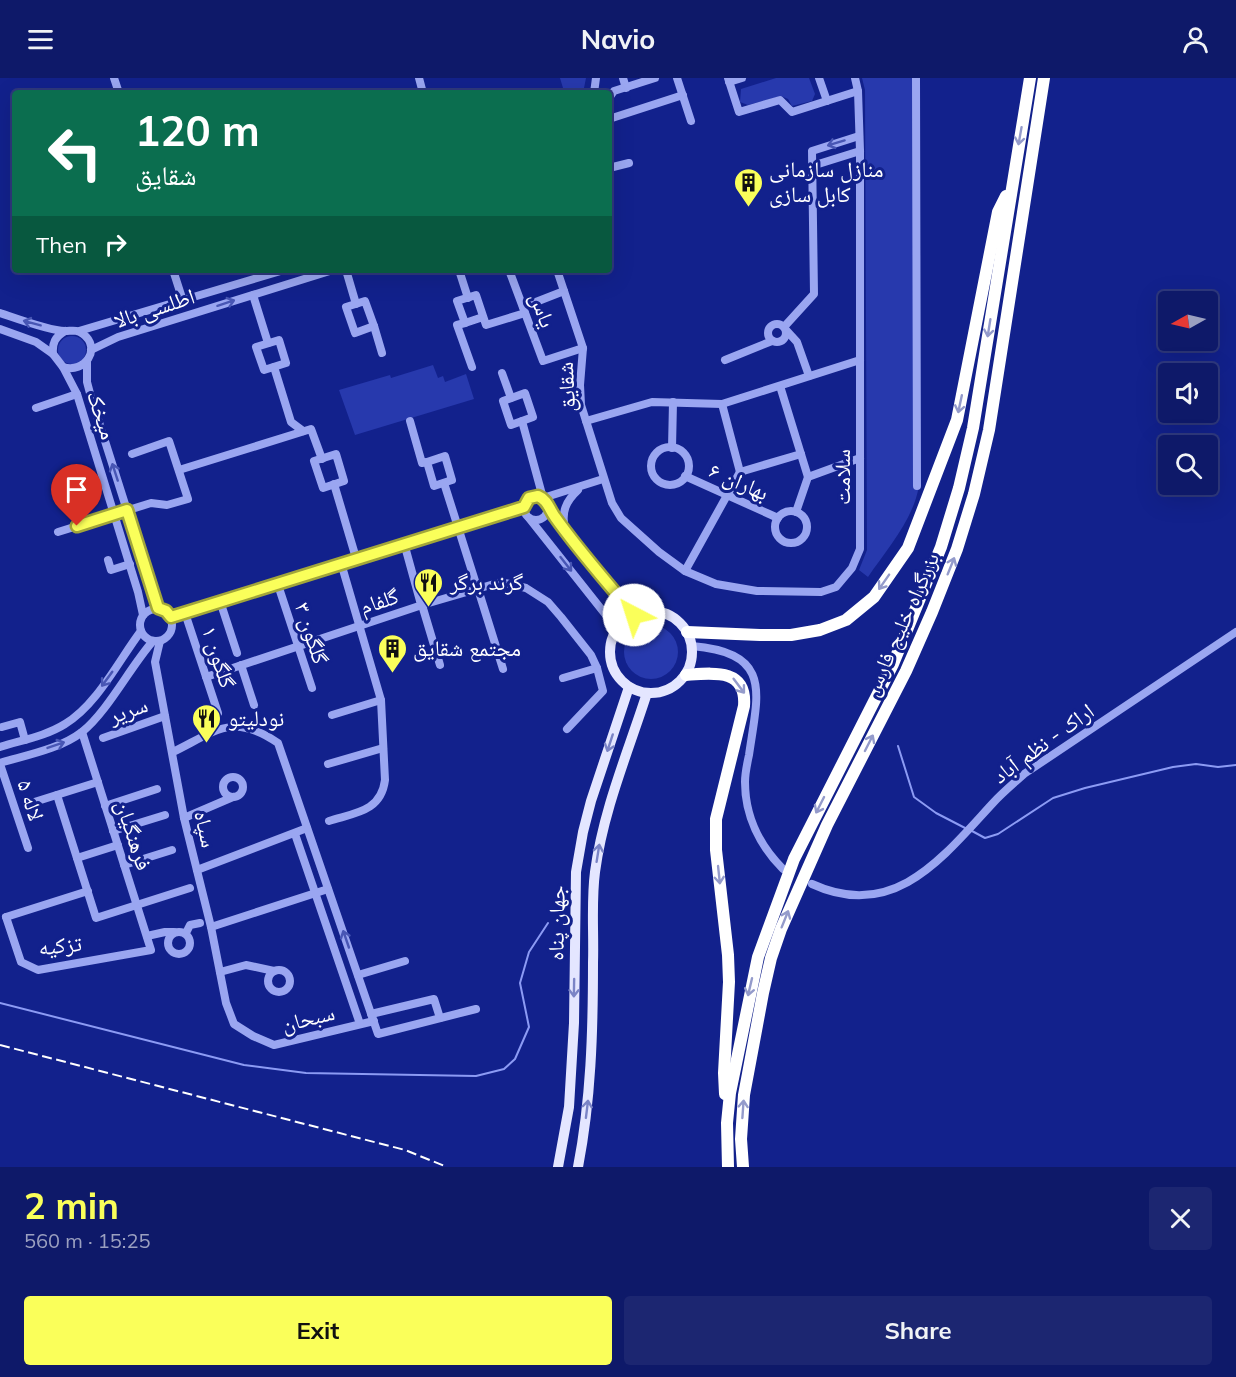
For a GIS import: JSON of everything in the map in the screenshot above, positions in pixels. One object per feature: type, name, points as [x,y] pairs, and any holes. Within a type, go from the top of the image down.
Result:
[{"type":"highway","name":"بزرگراه خلیج فارس","points":[[728,1167],[727,1123],[730,1093],[749,991],[758,957],[794,859],[893,664],[941,547],[959,488],[973,428],[1030,78]]},
{"type":"highway","name":"بزرگراه خلیج فارس","points":[[743,1167],[741,1139],[744,1095],[771,958],[781,929],[827,825],[906,671],[932,612],[957,549],[974,494],[989,430],[1044,78]]},
{"type":"highway","points":[[687,632],[791,635],[820,630],[846,620],[874,597],[908,548],[957,420],[998,212],[1012,184]]},
{"type":"highway","points":[[686,675],[713,673],[731,676],[740,684],[745,695],[716,819],[716,850],[729,973],[724,1073],[727,1123]]},
{"type":"main road","points":[[649,611],[664,613],[677,620],[687,632],[692,646],[692,661],[686,675],[669,690],[647,693],[629,687],[614,671],[610,657],[611,643],[617,629],[634,615],[649,611]]},
{"type":"main road","name":"جهان پناه","points":[[558,1167],[569,1107],[574,1023],[576,872],[591,801],[629,687]]},
{"type":"main road","name":"جهان پناه","points":[[578,1167],[587,1109],[592,1035],[595,874],[609,808],[647,693]]},
{"type":"street","points":[[114,78],[118,90]]},
{"type":"street","points":[[623,78],[626,88]]},
{"type":"street","points":[[612,94],[655,78]]},
{"type":"street","points":[[677,78],[691,121]]},
{"type":"street","points":[[742,78],[728,80],[739,112],[780,100],[792,112],[858,91]]},
{"type":"street","points":[[819,78],[827,101]]},
{"type":"street","name":"سلامت","points":[[603,479],[621,519],[685,571],[716,584],[757,591],[821,592],[836,587],[852,568],[860,549],[860,151],[858,91],[855,78]]},
{"type":"street","points":[[916,78],[917,486]]},
{"type":"street","points":[[612,118],[683,95]]},
{"type":"street","points":[[725,360],[772,341],[783,340],[786,335],[785,328],[814,294],[812,150],[859,136]]},
{"type":"street","points":[[812,165],[860,151]]},
{"type":"street","points":[[612,167],[628,163]]},
{"type":"street","points":[[174,273],[183,301]]},
{"type":"street","name":"اطلسی بالا","points":[[79,331],[274,273]]},
{"type":"street","name":"اطلسی بالا","points":[[91,350],[118,337],[323,273]]},
{"type":"street","points":[[347,273],[356,304]]},
{"type":"street","points":[[460,273],[468,298]]},
{"type":"street","name":"یاس","points":[[510,273],[543,361],[583,348]]},
{"type":"street","name":"شقایق","points":[[558,273],[583,348],[579,385],[581,405],[603,479]]},
{"type":"street","points":[[465,323],[458,301],[476,295],[486,325],[564,291]]},
{"type":"street","points":[[253,295],[268,343]]},
{"type":"street","points":[[374,327],[355,333],[346,307],[365,301],[374,327],[382,353]]},
{"type":"street","points":[[0,313],[65,331],[79,331],[88,339],[91,350],[87,362],[76,368],[63,367],[53,354],[53,343],[65,331]]},
{"type":"street","points":[[472,367],[457,325],[483,317]]},
{"type":"street","points":[[772,341],[768,333],[770,327],[776,324],[785,328],[797,342],[809,376]]},
{"type":"street","points":[[0,329],[36,342],[53,354]]},
{"type":"street","points":[[279,340],[286,363],[274,367],[264,370],[256,347],[279,340]]},
{"type":"street","points":[[586,421],[652,402],[722,404],[860,360]]},
{"type":"street","name":"میخک","points":[[87,362],[87,382],[158,608]]},
{"type":"street","name":"میخک","points":[[63,367],[77,394],[130,564],[143,615]]},
{"type":"street","points":[[274,367],[291,422],[303,431]]},
{"type":"street","points":[[502,373],[511,398]]},
{"type":"street","points":[[780,386],[808,477],[796,512]]},
{"type":"street","points":[[525,393],[533,417],[511,425],[503,401],[511,398],[525,393]]},
{"type":"street","points":[[36,408],[77,394]]},
{"type":"street","points":[[672,448],[673,402]]},
{"type":"street","points":[[722,404],[740,472]]},
{"type":"street","points":[[522,421],[548,511],[544,517],[537,520],[529,518]]},
{"type":"street","points":[[410,422],[422,463],[445,456],[452,480],[434,486],[427,462]]},
{"type":"street","points":[[179,470],[311,429],[322,459]]},
{"type":"street","points":[[58,532],[151,503],[167,505],[188,499],[169,441],[132,454]]},
{"type":"street","points":[[672,448],[683,453],[688,464],[685,476],[676,484],[670,485],[654,477],[651,465],[660,450],[672,448]]},
{"type":"street","points":[[336,454],[344,481],[323,488],[314,461],[322,459],[336,454]]},
{"type":"street","points":[[685,571],[740,472],[801,454]]},
{"type":"street","points":[[808,477],[860,458]]},
{"type":"street","name":"بهاران ۶","points":[[685,476],[778,518]]},
{"type":"street","points":[[546,501],[603,479]]},
{"type":"street","points":[[444,483],[503,669]]},
{"type":"street","points":[[334,484],[356,558]]},
{"type":"street","points":[[566,532],[563,512],[571,497],[581,487]]},
{"type":"street","points":[[617,629],[529,518],[524,507],[527,500],[538,496],[546,501],[566,532],[634,615]]},
{"type":"street","points":[[171,617],[524,507]]},
{"type":"street","points":[[786,512],[796,512],[805,518],[806,534],[799,542],[788,543],[779,538],[775,528],[778,518],[786,512]]},
{"type":"street","points":[[404,543],[440,665]]},
{"type":"street","points":[[108,560],[111,570],[130,564]]},
{"type":"street","points":[[328,821],[369,808],[383,793],[385,780],[381,700],[341,563]]},
{"type":"street","name":"گلفام","points":[[206,677],[421,603],[477,586],[501,582],[526,588],[548,602],[591,655],[597,668],[603,691],[567,729]]},
{"type":"street","name":"گلگون ۳","points":[[279,588],[312,688]]},
{"type":"street","points":[[220,602],[237,653]]},
{"type":"street","points":[[0,764],[63,743],[82,732],[96,718],[157,641],[170,634],[173,623],[171,617],[166,611],[158,608],[150,609],[143,615],[140,622],[141,631],[145,636],[157,641]]},
{"type":"street","name":"گلگون ۱","points":[[185,613],[218,713]]},
{"type":"street","points":[[0,747],[53,730],[79,715],[141,631]]},
{"type":"street","name":"اراک - نظم آباد","points":[[812,884],[825,890],[853,896],[888,891],[909,882],[949,850],[1023,774],[1236,632]]},
{"type":"street","name":"سپاه","points":[[157,641],[155,662],[184,818],[211,927],[225,1003],[234,1024]]},
{"type":"street","points":[[692,646],[725,651],[747,664],[754,675],[757,691],[745,781],[747,801],[753,823],[768,854],[783,869]]},
{"type":"street","points":[[241,665],[254,705]]},
{"type":"street","points":[[562,678],[597,668]]},
{"type":"street","points":[[332,715],[381,700]]},
{"type":"street","name":"سریر","points":[[103,738],[165,716]]},
{"type":"street","points":[[2,727],[20,722],[25,740]]},
{"type":"street","points":[[173,752],[222,728],[238,725],[261,731],[278,743],[378,1034],[476,1009]]},
{"type":"street","name":"فرهنگیان","points":[[82,732],[151,950]]},
{"type":"street","points":[[328,764],[383,748]]},
{"type":"street","name":"لاله ۵","points":[[0,764],[28,848]]},
{"type":"street","points":[[28,804],[98,782]]},
{"type":"street","points":[[105,806],[157,789]]},
{"type":"street","points":[[57,795],[96,918],[190,888]]},
{"type":"street","points":[[184,818],[233,797]]},
{"type":"street","points":[[113,831],[165,815]]},
{"type":"street","points":[[197,870],[307,828]]},
{"type":"street","points":[[294,834],[360,1024]]},
{"type":"street","points":[[77,858],[118,845]]},
{"type":"street","points":[[124,865],[172,850]]},
{"type":"street","points":[[211,927],[328,889]]},
{"type":"street","points":[[3,915],[88,891]]},
{"type":"street","name":"تزکیه","points":[[3,915],[21,962],[38,970],[151,950]]},
{"type":"street","points":[[186,933],[190,925],[200,923]]},
{"type":"street","points":[[147,936],[165,932],[186,933]]},
{"type":"street","points":[[174,932],[169,937],[168,945],[172,951],[179,954],[186,952],[190,946],[190,939],[186,933]]},
{"type":"street","points":[[358,975],[405,961]]},
{"type":"street","points":[[220,972],[246,965],[274,971]]},
{"type":"street","name":"سبحان","points":[[234,1024],[252,1036],[274,1045],[360,1024],[372,1018],[434,999],[440,1018]]},
{"type":"shaded area","points":[[560,78],[586,78],[584,90],[554,90],[563,88]]},
{"type":"shaded area","points":[[776,78],[809,78],[815,94],[812,101],[792,106],[788,99],[781,96],[748,105],[740,102],[741,89]]},
{"type":"shaded area","points":[[862,78],[919,78],[919,485],[906,522],[868,577],[859,570],[867,550],[865,90]]},
{"type":"shaded area","points":[[72,336],[82,340],[86,350],[82,360],[72,364],[62,360],[58,350],[62,340]]},
{"type":"shaded area","points":[[433,365],[438,378],[443,376],[445,382],[466,374],[474,399],[355,435],[339,390]]},
{"type":"shaded area","points":[[651,625],[661,627],[670,633],[676,642],[678,652],[676,662],[670,671],[661,677],[651,679],[641,677],[632,671],[626,662],[624,652],[626,642],[632,633],[641,627]]},
{"type":"waterway","points":[[898,746],[914,797],[936,813],[967,829]]},
{"type":"waterway","points":[[972,831],[985,838],[998,834],[1053,798],[1085,788],[1173,767],[1196,764],[1218,767],[1236,765]]},
{"type":"waterway","points":[[0,1003],[244,1065],[306,1073],[476,1076],[504,1069],[515,1059],[529,1027],[520,983],[529,952],[548,923]]},
{"type":"railway","points":[[0,1045],[405,1150],[447,1167]]},
{"type":"place","name":"منازل سازمانی کابل سازی","points":[[748,208]]},
{"type":"place","name":"گرند برگر","points":[[429,608]]},
{"type":"place","name":"مجتمع شقایق","points":[[392,674]]},
{"type":"place","name":"نودلیتو","points":[[207,744]]},
{"type":"route","points":[[77,526],[127,510],[158,608],[166,611],[171,617],[524,507],[529,498],[541,496],[566,532],[634,615]]}]
